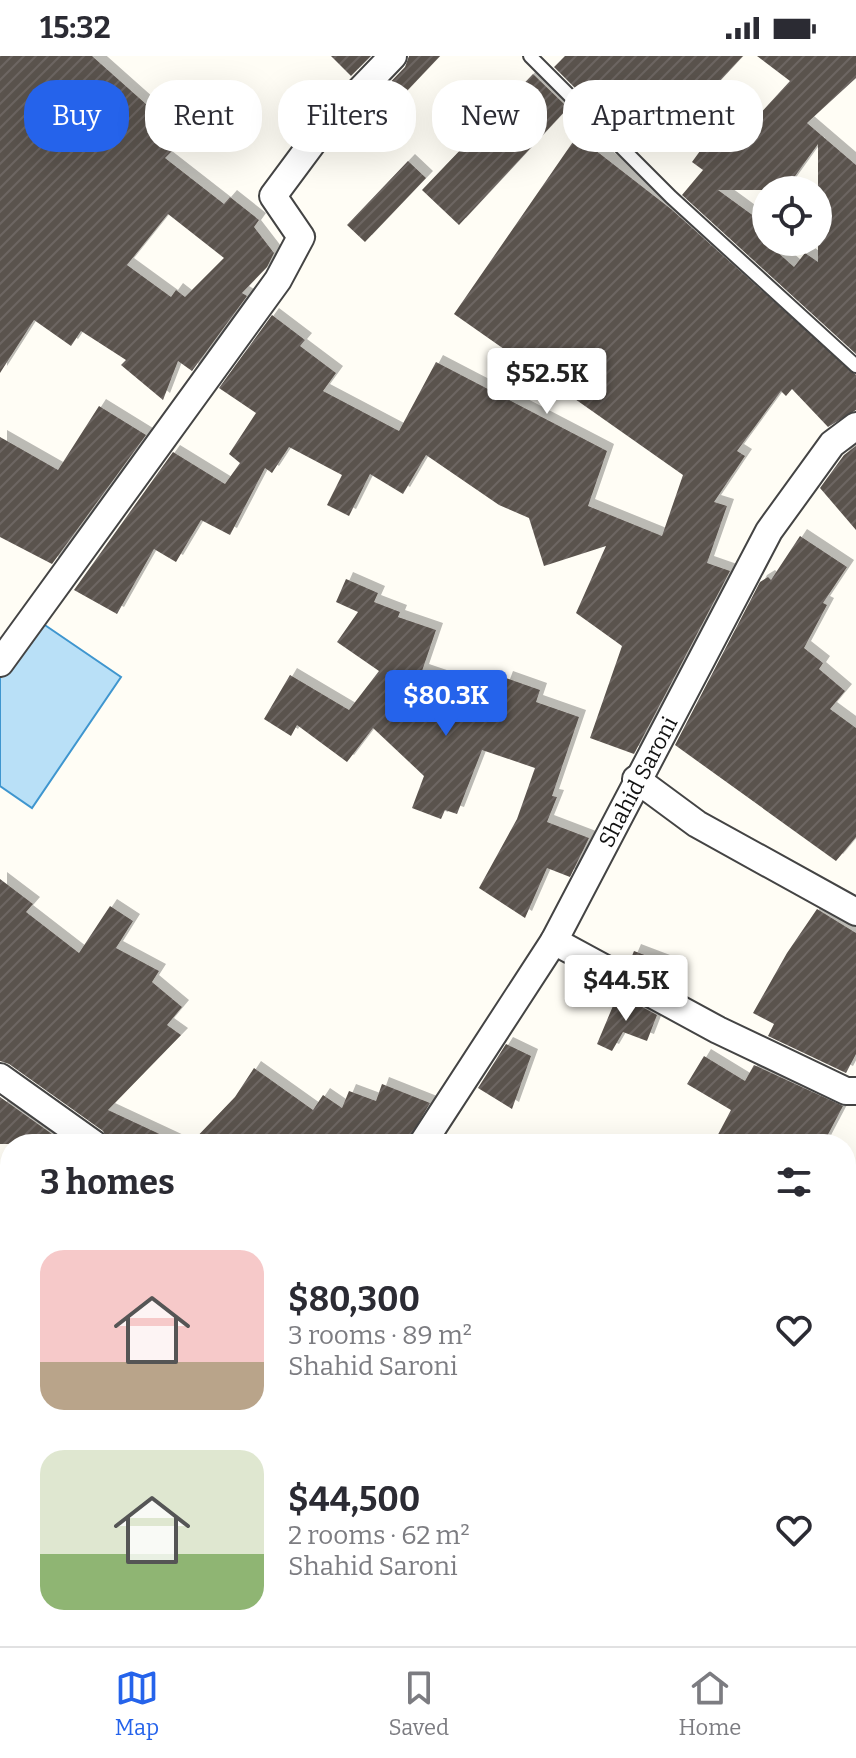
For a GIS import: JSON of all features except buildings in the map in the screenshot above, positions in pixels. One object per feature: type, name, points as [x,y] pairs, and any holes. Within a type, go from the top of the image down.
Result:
[{"type":"street","points":[[0,663],[278,280],[301,237],[273,196],[322,130],[393,56]]},
{"type":"street","name":"Shahid Saroni","points":[[429,1134],[554,941],[636,779],[720,628],[769,531],[832,444],[856,426]]},
{"type":"street","points":[[636,779],[697,824],[856,912]]},
{"type":"street","points":[[554,941],[718,1030],[846,1091],[856,1091]]},
{"type":"street","points":[[0,1077],[80,1134]]},
{"type":"lane","points":[[530,56],[671,197],[856,366]]},
{"type":"water","points":[[36,619],[121,677],[32,808],[0,786],[0,672]]}]
